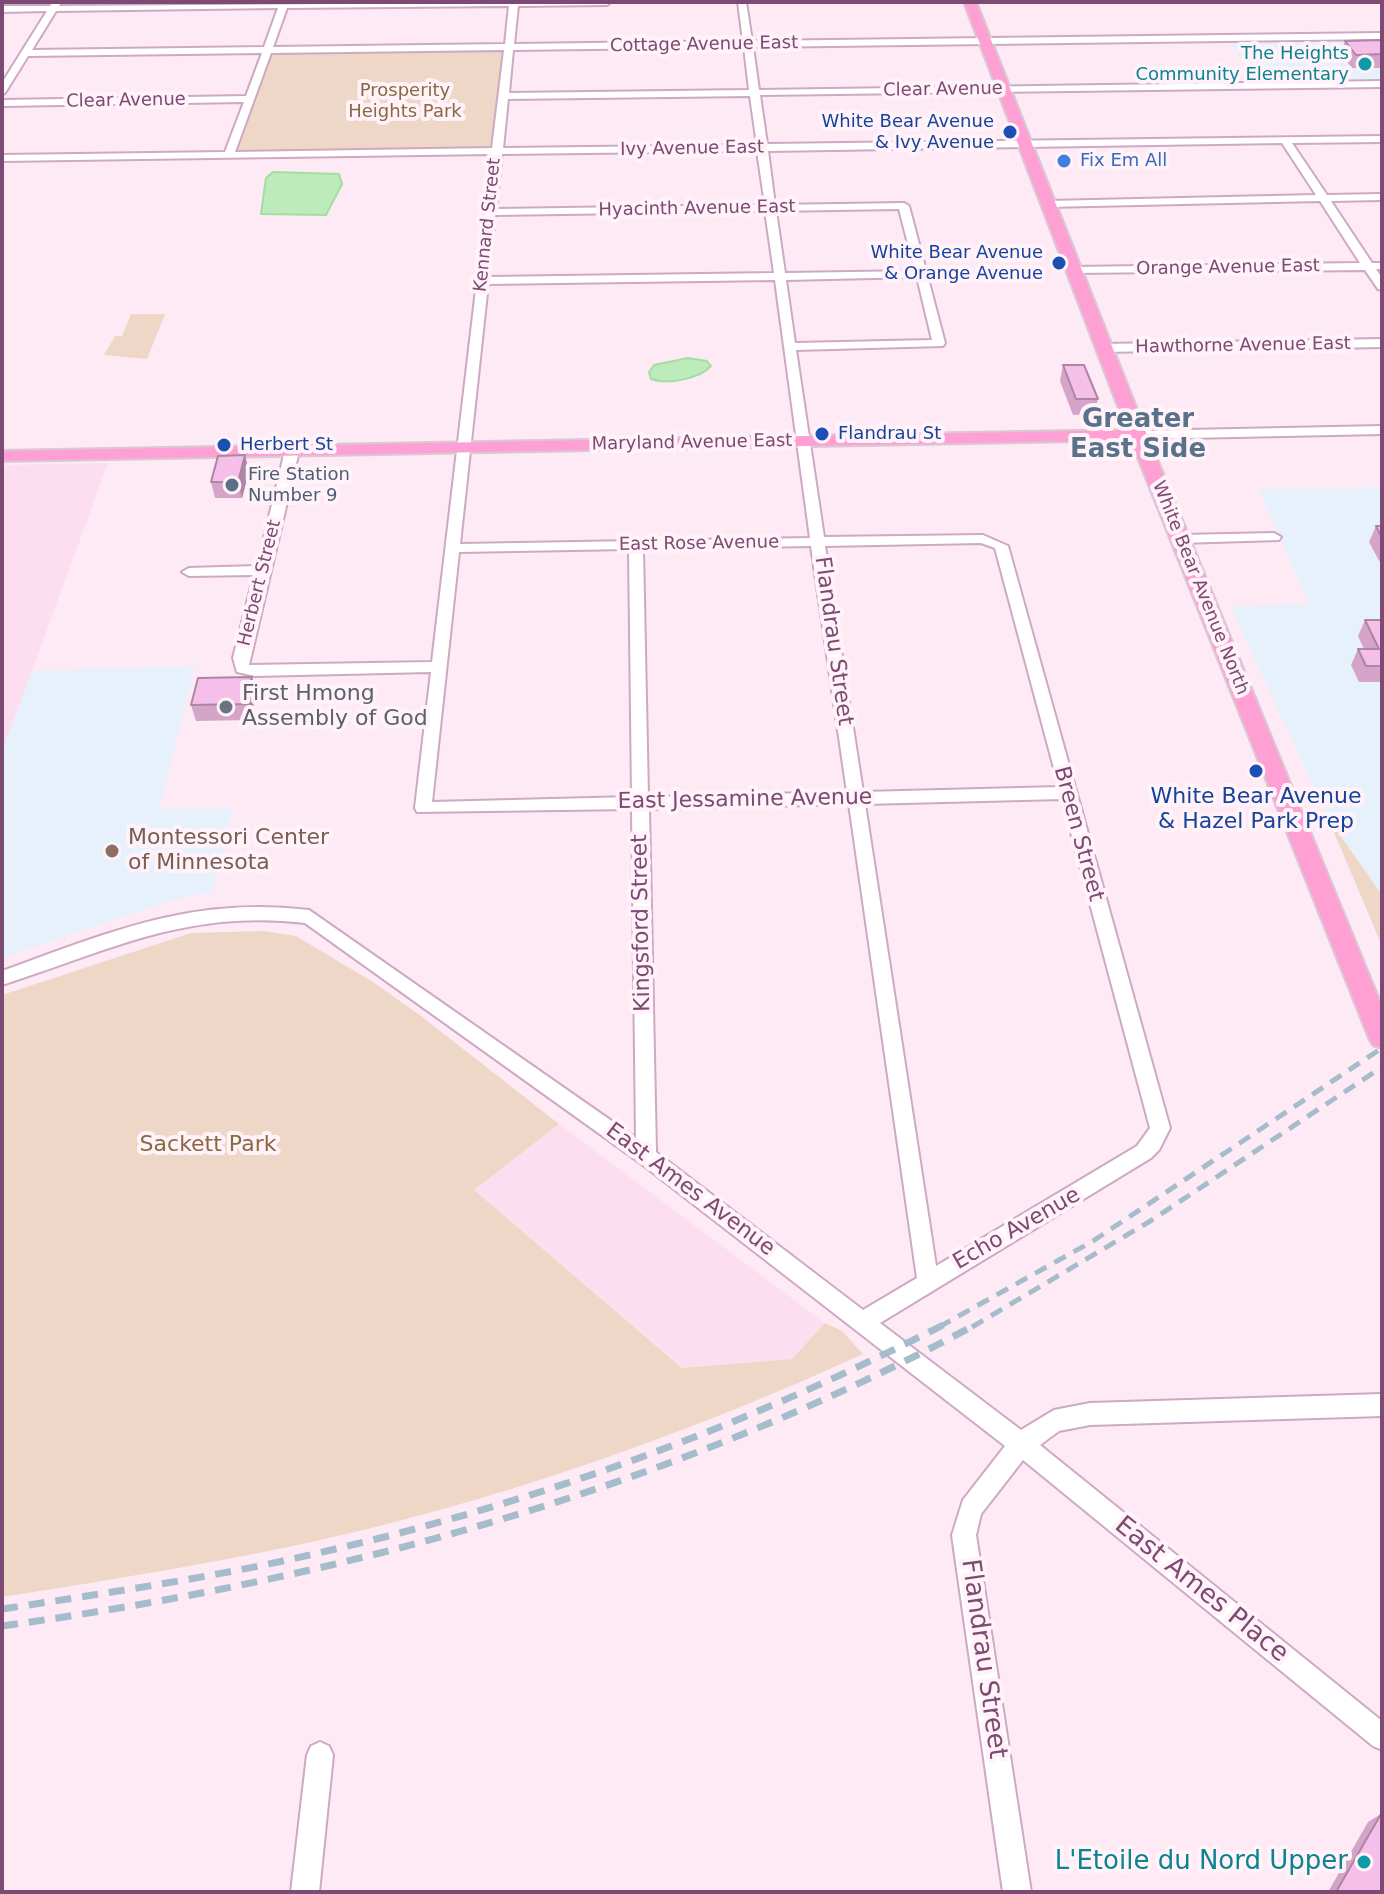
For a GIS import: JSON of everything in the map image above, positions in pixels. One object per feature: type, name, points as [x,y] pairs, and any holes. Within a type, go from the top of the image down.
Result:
[{"type":"main road","name":"White Bear Avenue North","points":[[970,2],[1138,435],[1382,1038]]},
{"type":"main road","name":"Maryland Avenue East","points":[[2,456],[1138,435]]},
{"type":"street","points":[[2,7],[10,2]]},
{"type":"street","name":"Kennard Street","points":[[423,808],[514,2]]},
{"type":"street","points":[[2,7],[607,2]]},
{"type":"street","name":"Flandrau Street","points":[[742,2],[803,441],[928,1280]]},
{"type":"street","points":[[229,155],[285,4]]},
{"type":"street","points":[[2,91],[55,5]]},
{"type":"street","name":"Cottage Avenue East","points":[[26,53],[1382,36]]},
{"type":"street","name":"Clear Avenue","points":[[503,96],[1382,84]]},
{"type":"street","name":"Clear Avenue","points":[[2,103],[250,99]]},
{"type":"street","name":"Ivy Avenue East","points":[[2,158],[1382,139]]},
{"type":"street","points":[[1285,140],[1382,287]]},
{"type":"street","points":[[1047,204],[1382,197]]},
{"type":"street","name":"Hyacinth Avenue East","points":[[490,212],[904,206],[921,274]]},
{"type":"street","name":"Orange Avenue East","points":[[1073,270],[1382,266]]},
{"type":"street","points":[[482,281],[921,274],[939,343],[790,347]]},
{"type":"street","name":"Hawthorne Avenue East","points":[[1104,348],[1382,343]]},
{"type":"street","name":"Maryland Avenue East","points":[[1138,435],[1382,430]]},
{"type":"street","name":"Herbert Street","points":[[292,451],[241,658],[242,668],[255,671],[438,667]]},
{"type":"street","points":[[1181,539],[1274,537]]},
{"type":"street","name":"East Rose Avenue","points":[[452,548],[994,541]]},
{"type":"street","name":"Breen Street","points":[[994,541],[1001,546],[1160,1128]]},
{"type":"street","name":"Kingsford Street","points":[[636,545],[646,1156]]},
{"type":"street","points":[[189,572],[264,570]]},
{"type":"street","name":"East Jessamine Avenue","points":[[423,808],[1066,793]]},
{"type":"street","name":"East Ames Avenue","points":[[2,978],[178,918],[274,910],[309,917],[646,1156],[1021,1444]]},
{"type":"street","name":"Echo Avenue","points":[[864,1321],[1144,1152],[1160,1128]]},
{"type":"street","points":[[1021,1444],[1054,1421],[1090,1414],[1382,1405]]},
{"type":"street","name":"Flandrau Street","points":[[1017,1892],[964,1535],[971,1508],[1021,1444]]},
{"type":"street","name":"East Ames Place","points":[[1021,1444],[1382,1737]]},
{"type":"street","points":[[305,1892],[320,1755]]},
{"type":"shaded area","points":[[1382,41],[1382,79],[1255,81],[1231,43]]},
{"type":"shaded area","points":[[273,172],[339,174],[342,184],[326,215],[261,214],[266,178]]},
{"type":"shaded area","points":[[688,358],[707,361],[711,366],[682,380],[651,379],[649,372],[654,365]]},
{"type":"shaded area","points":[[108,463],[32,671],[2,752],[2,465]]},
{"type":"shaded area","points":[[1382,487],[1382,895],[1328,818],[1230,606],[1310,605],[1258,489]]},
{"type":"shaded area","name":"Montessori Center of Minnesota","points":[[195,666],[159,809],[233,807],[213,892],[172,900],[2,958],[2,752],[32,671]]},
{"type":"shaded area","points":[[559,1124],[825,1323],[792,1359],[683,1368],[474,1190]]},
{"type":"green space","points":[[1282,47],[1325,47],[1336,61],[1298,59]]},
{"type":"green space","name":"Prosperity Heights Park","points":[[508,49],[497,151],[229,155],[268,50]]},
{"type":"green space","points":[[131,314],[165,314],[147,359],[104,355],[115,336],[122,336]]},
{"type":"green space","points":[[1328,818],[1382,895],[1382,946]]},
{"type":"green space","name":"Sackett Park","points":[[263,931],[296,936],[373,982],[559,1124],[474,1190],[682,1368],[792,1359],[825,1323],[842,1331],[863,1354],[672,1434],[476,1500],[258,1553],[2,1597],[2,995],[191,933]]},
{"type":"building","points":[[1382,40],[1382,54],[1356,55],[1345,41]]},
{"type":"building","points":[[1063,365],[1084,365],[1098,399],[1076,399]]},
{"type":"building","points":[[245,455],[238,482],[211,482],[218,456]]},
{"type":"building","points":[[1365,620],[1382,620],[1382,666],[1366,666],[1358,649],[1379,649]]},
{"type":"building","points":[[252,677],[245,704],[191,705],[198,678]]},
{"type":"building","name":"L'Etoile du Nord Upper","points":[[1381,1814],[1382,1892],[1336,1892]]},
{"type":"railway","points":[[940,1327],[1093,1241],[1382,1048]]},
{"type":"railway","points":[[972,1327],[1152,1220],[1382,1067]]},
{"type":"railway","points":[[2,1626],[255,1582],[380,1553],[502,1519],[623,1479],[743,1434],[860,1383],[975,1325]]},
{"type":"railway","points":[[2,1609],[259,1566],[348,1546],[523,1497],[609,1469],[778,1403],[940,1327]]},
{"type":"place","name":"The Heights Community Elementary","points":[[1365,64]]},
{"type":"place","name":"White Bear Avenue & Ivy Avenue","points":[[1010,132]]},
{"type":"place","name":"Fix Em All","points":[[1064,161]]},
{"type":"place","name":"White Bear Avenue & Orange Avenue","points":[[1059,263]]},
{"type":"place","name":"Flandrau St","points":[[822,434]]},
{"type":"place","name":"Herbert St","points":[[224,445]]},
{"type":"place","name":"Fire Station Number 9","points":[[232,485]]},
{"type":"place","name":"First Hmong Assembly of God","points":[[226,707]]},
{"type":"place","name":"White Bear Avenue & Hazel Park Prep","points":[[1256,771]]},
{"type":"place","name":"Montessori Center of Minnesota","points":[[112,851]]},
{"type":"place","name":"L'Etoile du Nord Upper","points":[[1364,1862]]},
{"type":"district","name":"Greater East Side","points":[[1138,435]]}]
